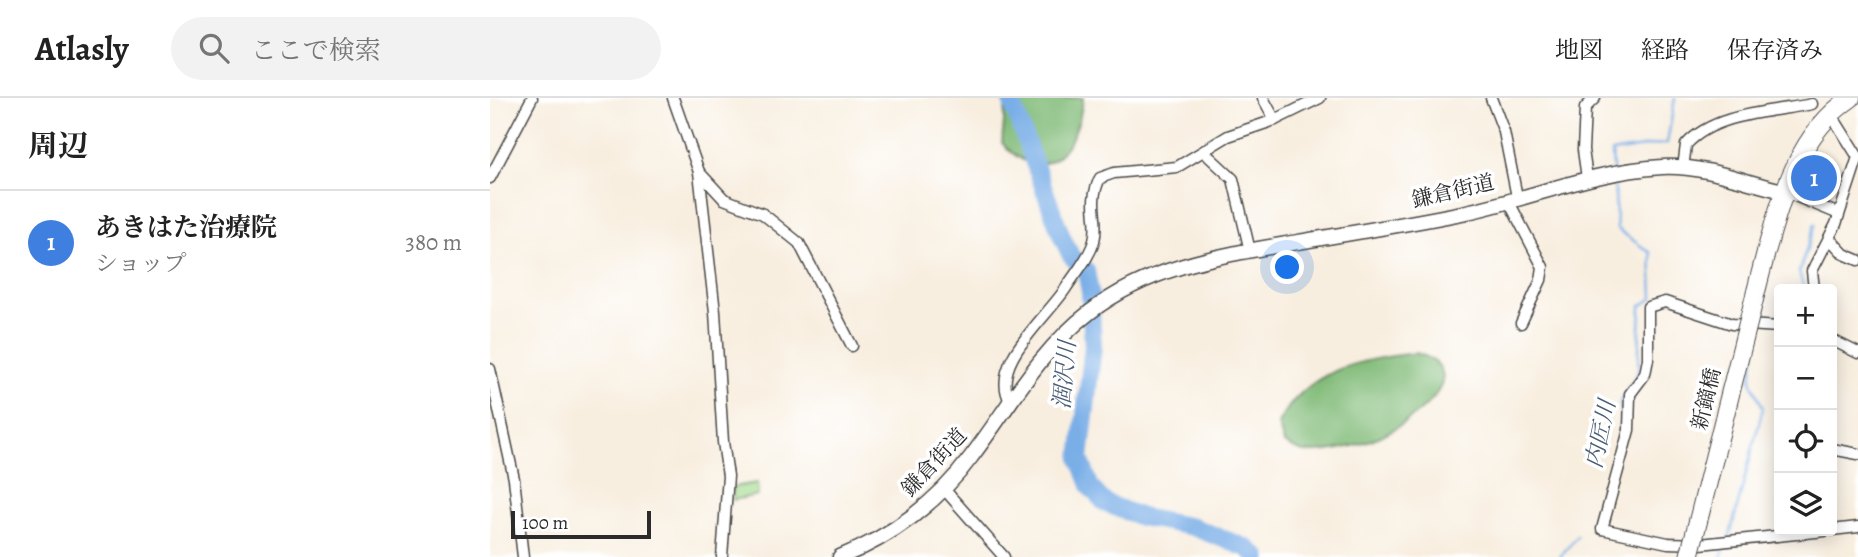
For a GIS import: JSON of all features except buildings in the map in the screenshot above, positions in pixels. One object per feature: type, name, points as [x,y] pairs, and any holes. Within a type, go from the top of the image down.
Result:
[{"type":"main road","name":"新鏑橋","points":[[1689,557],[1783,191],[1798,159],[1827,119],[1851,98]]},
{"type":"street","points":[[490,178],[532,98]]},
{"type":"street","points":[[673,98],[699,172],[715,312],[723,442],[728,476],[722,557]]},
{"type":"street","points":[[1263,98],[1275,120]]},
{"type":"street","points":[[1010,401],[1003,390],[1006,366],[1065,290],[1094,241],[1093,193],[1100,178],[1114,173],[1177,167],[1228,136],[1275,120],[1320,98]]},
{"type":"street","points":[[1491,98],[1504,132],[1512,198],[1543,267],[1541,280],[1521,323]]},
{"type":"street","points":[[1587,178],[1583,150],[1585,108],[1590,100],[1595,98]]},
{"type":"street","points":[[1683,168],[1686,145],[1703,130],[1728,120],[1811,101],[1856,150],[1858,157],[1857,167],[1830,239],[1812,271],[1814,284]]},
{"type":"street","points":[[1204,152],[1233,179],[1250,251]]},
{"type":"street","name":"鎌倉街道","points":[[840,557],[899,527],[944,489],[970,459],[1010,401],[1062,336],[1134,282],[1168,269],[1250,251],[1466,212],[1587,178],[1662,167],[1683,168],[1783,191]]},
{"type":"street","points":[[699,172],[724,199],[763,214],[799,243],[852,346]]},
{"type":"street","points":[[1783,191],[1839,214]]},
{"type":"street","points":[[1830,239],[1844,254],[1858,260]]},
{"type":"street","points":[[1774,327],[1732,324],[1665,302],[1648,307],[1648,359],[1645,374],[1630,394],[1629,430],[1602,529],[1668,543],[1700,544],[1774,535]]},
{"type":"street","points":[[1837,342],[1858,353]]},
{"type":"street","points":[[490,369],[514,479],[523,557]]},
{"type":"street","points":[[1837,450],[1858,454]]},
{"type":"street","points":[[944,489],[1004,557]]},
{"type":"street","points":[[1837,529],[1858,527]]},
{"type":"green space","points":[[1006,98],[1083,98],[1074,132],[1057,157],[1046,163],[1033,163],[1018,157],[1002,143]]},
{"type":"green space","points":[[1416,353],[1435,362],[1443,374],[1440,387],[1430,401],[1399,426],[1361,444],[1328,451],[1304,452],[1284,443],[1278,424],[1303,391],[1319,379],[1355,364]]},
{"type":"green space","points":[[757,483],[758,495],[733,500],[733,487]]},
{"type":"waterway","name":"涸沢川","points":[[1010,98],[1062,237],[1071,256],[1086,271],[1093,346],[1080,459],[1091,488],[1105,503],[1141,517],[1193,527],[1247,548],[1258,557]]},
{"type":"waterway","name":"内匠川","points":[[1613,170],[1612,152],[1667,143],[1675,98]]},
{"type":"waterway","name":"内匠川","points":[[1593,515],[1605,490],[1614,459],[1620,428],[1620,401],[1638,373],[1641,306],[1653,298],[1651,253],[1617,229],[1614,180]]},
{"type":"waterway","points":[[1803,284],[1799,272],[1815,224]]},
{"type":"waterway","points":[[1729,539],[1763,408],[1751,380],[1755,350]]},
{"type":"waterway","name":"内匠川","points":[[1560,557],[1577,536]]},
{"type":"waterway","points":[[1721,557],[1726,545]]},
{"type":"place","name":"あきはた治療院","points":[[1814,178]]}]
